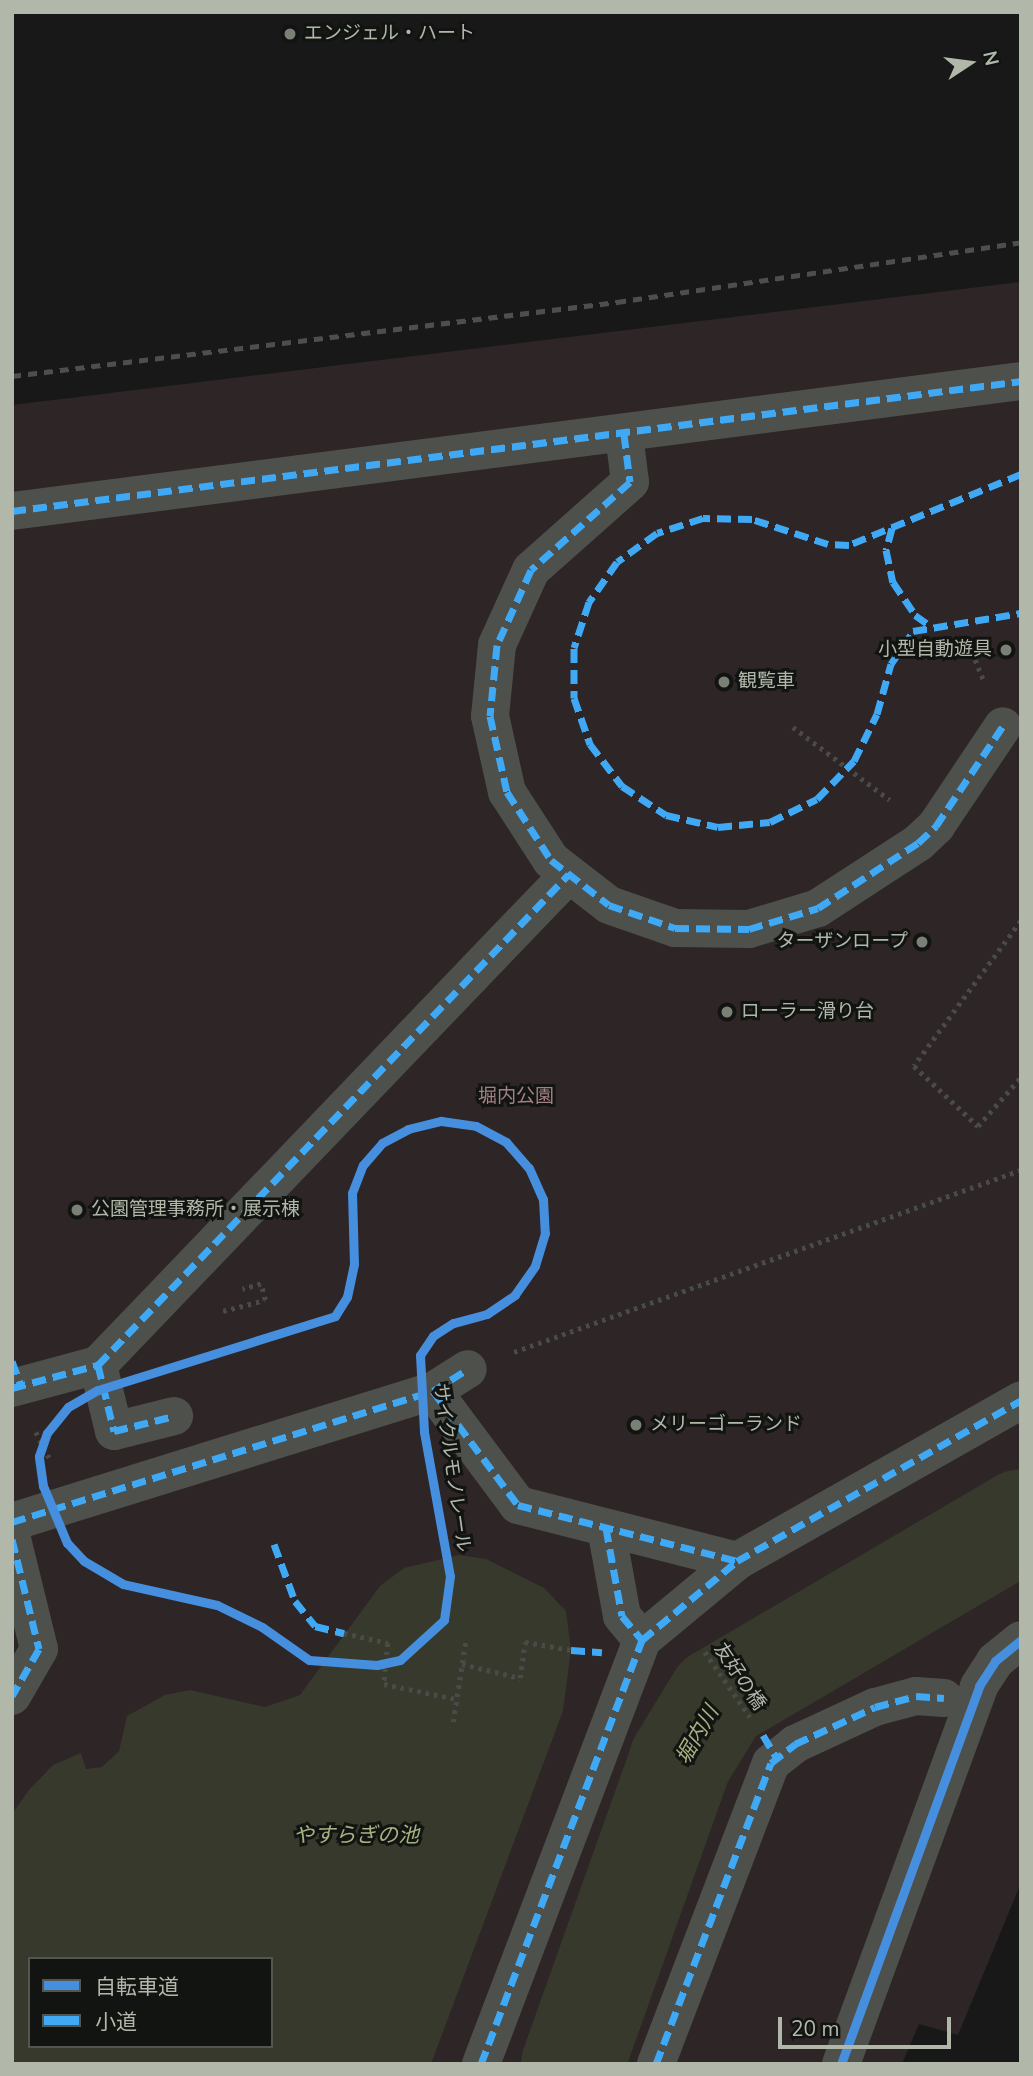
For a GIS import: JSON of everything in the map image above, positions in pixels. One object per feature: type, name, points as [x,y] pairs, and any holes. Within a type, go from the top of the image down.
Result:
[{"type":"street","points":[[12,511],[1021,381]]},
{"type":"street","points":[[624,434],[630,482],[531,570],[497,645],[490,716],[507,792],[551,860],[609,905],[675,928],[749,929],[818,908],[936,826],[1003,726]]},
{"type":"street","points":[[15,1378],[98,1365],[569,874]]},
{"type":"street","points":[[98,1365],[114,1431],[174,1416]]},
{"type":"street","points":[[12,1522],[433,1391],[468,1369]]},
{"type":"street","points":[[433,1391],[518,1505],[737,1561]]},
{"type":"street","points":[[481,2064],[642,1640],[737,1561],[1021,1400]]},
{"type":"street","points":[[606,1528],[622,1616],[642,1640]]},
{"type":"street","points":[[12,1539],[38,1649],[12,1696]]},
{"type":"street","points":[[841,2064],[979,1686],[995,1661],[1021,1640]]},
{"type":"street","points":[[656,2064],[770,1747],[875,1707],[916,1696],[944,1698]]},
{"type":"path","points":[[793,727],[863,780]]},
{"type":"path","points":[[1021,921],[914,1066],[978,1126],[1021,1077]]},
{"type":"path","points":[[468,1369],[1021,1170]]},
{"type":"path","points":[[209,1314],[265,1300],[261,1284],[237,1290]]},
{"type":"path","points":[[24,1428],[42,1436],[45,1465]]},
{"type":"path","points":[[45,1465],[47,1433]]},
{"type":"path","points":[[344,1633],[388,1643],[384,1684],[456,1699]]},
{"type":"path","points":[[453,1722],[466,1639]]},
{"type":"path","points":[[462,1664],[520,1678],[525,1642],[571,1650]]},
{"type":"path","points":[[377,1665],[400,1660]]},
{"type":"green space","name":"堀内公園","points":[[1021,282],[1021,1883],[958,2035],[919,2024],[902,2064],[12,2064],[12,405]]},
{"type":"water","name":"やすらぎの池","points":[[459,1555],[486,1559],[544,1588],[566,1611],[571,1650],[563,1711],[431,2064],[12,2064],[12,1814],[29,1790],[53,1765],[81,1753],[86,1769],[102,1767],[119,1751],[127,1716],[165,1695],[190,1690],[265,1707],[300,1695],[380,1586],[404,1568]]},
{"type":"waterway","name":"堀内川","points":[[572,2064],[680,1760],[718,1698],[1021,1520]]},
{"type":"railway","points":[[12,376],[617,302],[1021,242]]},
{"type":"marked path","points":[[12,511],[1021,381]]},
{"type":"marked path","points":[[624,434],[630,482],[531,570],[497,645],[490,716],[507,792],[551,860],[609,905],[675,928],[749,929],[818,908],[918,843],[936,826],[1003,726]]},
{"type":"marked path","points":[[1021,474],[849,545],[828,544],[752,519],[703,518],[657,533],[617,562],[589,602],[574,648],[574,698],[590,744],[622,786],[666,815],[718,827],[770,822],[817,799],[854,761],[877,714],[891,664],[913,631],[1021,613]]},
{"type":"marked path","points":[[892,528],[886,550],[893,582],[915,615],[932,627]]},
{"type":"marked path","points":[[12,1388],[98,1365],[569,874]]},
{"type":"marked path","points":[[12,1361],[21,1386]]},
{"type":"marked path","points":[[98,1365],[114,1431],[174,1416]]},
{"type":"marked path","points":[[12,1522],[433,1391],[468,1369]]},
{"type":"marked path","points":[[433,1391],[518,1505],[737,1561]]},
{"type":"marked path","points":[[481,2064],[642,1640],[737,1561],[1021,1400]]},
{"type":"marked path","points":[[606,1528],[622,1616],[642,1640]]},
{"type":"marked path","points":[[12,1539],[39,1649],[12,1696]]},
{"type":"marked path","points":[[274,1544],[295,1601],[315,1626],[344,1633]]},
{"type":"marked path","points":[[571,1650],[602,1652]]},
{"type":"marked path","points":[[656,2064],[771,1763],[795,1744],[875,1707],[916,1696],[944,1698]]},
{"type":"marked path","points":[[763,1735],[777,1758]]},
{"type":"cycle path","name":"サイクルモノレール","points":[[441,1121],[476,1126],[506,1142],[529,1168],[543,1199],[545,1233],[535,1266],[515,1295],[487,1314],[453,1323],[433,1336],[420,1355],[424,1432],[450,1576],[444,1620],[400,1660],[377,1665],[309,1660],[262,1627],[217,1605],[123,1584],[84,1561],[67,1543],[43,1486],[39,1456],[47,1433],[68,1407],[98,1390],[335,1316],[347,1297],[354,1264],[352,1193],[363,1165],[382,1143],[408,1129],[441,1121]]},
{"type":"cycle path","points":[[841,2064],[979,1686],[995,1661],[1021,1640]]},
{"type":"place","name":"エンジェル・ハート","points":[[290,34]]},
{"type":"place","name":"小型自動遊具","points":[[1006,650]]},
{"type":"place","name":"観覧車","points":[[724,682]]},
{"type":"place","name":"ターザンロープ","points":[[922,942]]},
{"type":"place","name":"ローラー滑り台","points":[[727,1012]]},
{"type":"place","name":"公園管理事務所・展示棟","points":[[77,1210]]},
{"type":"place","name":"メリーゴーランド","points":[[636,1425]]}]
